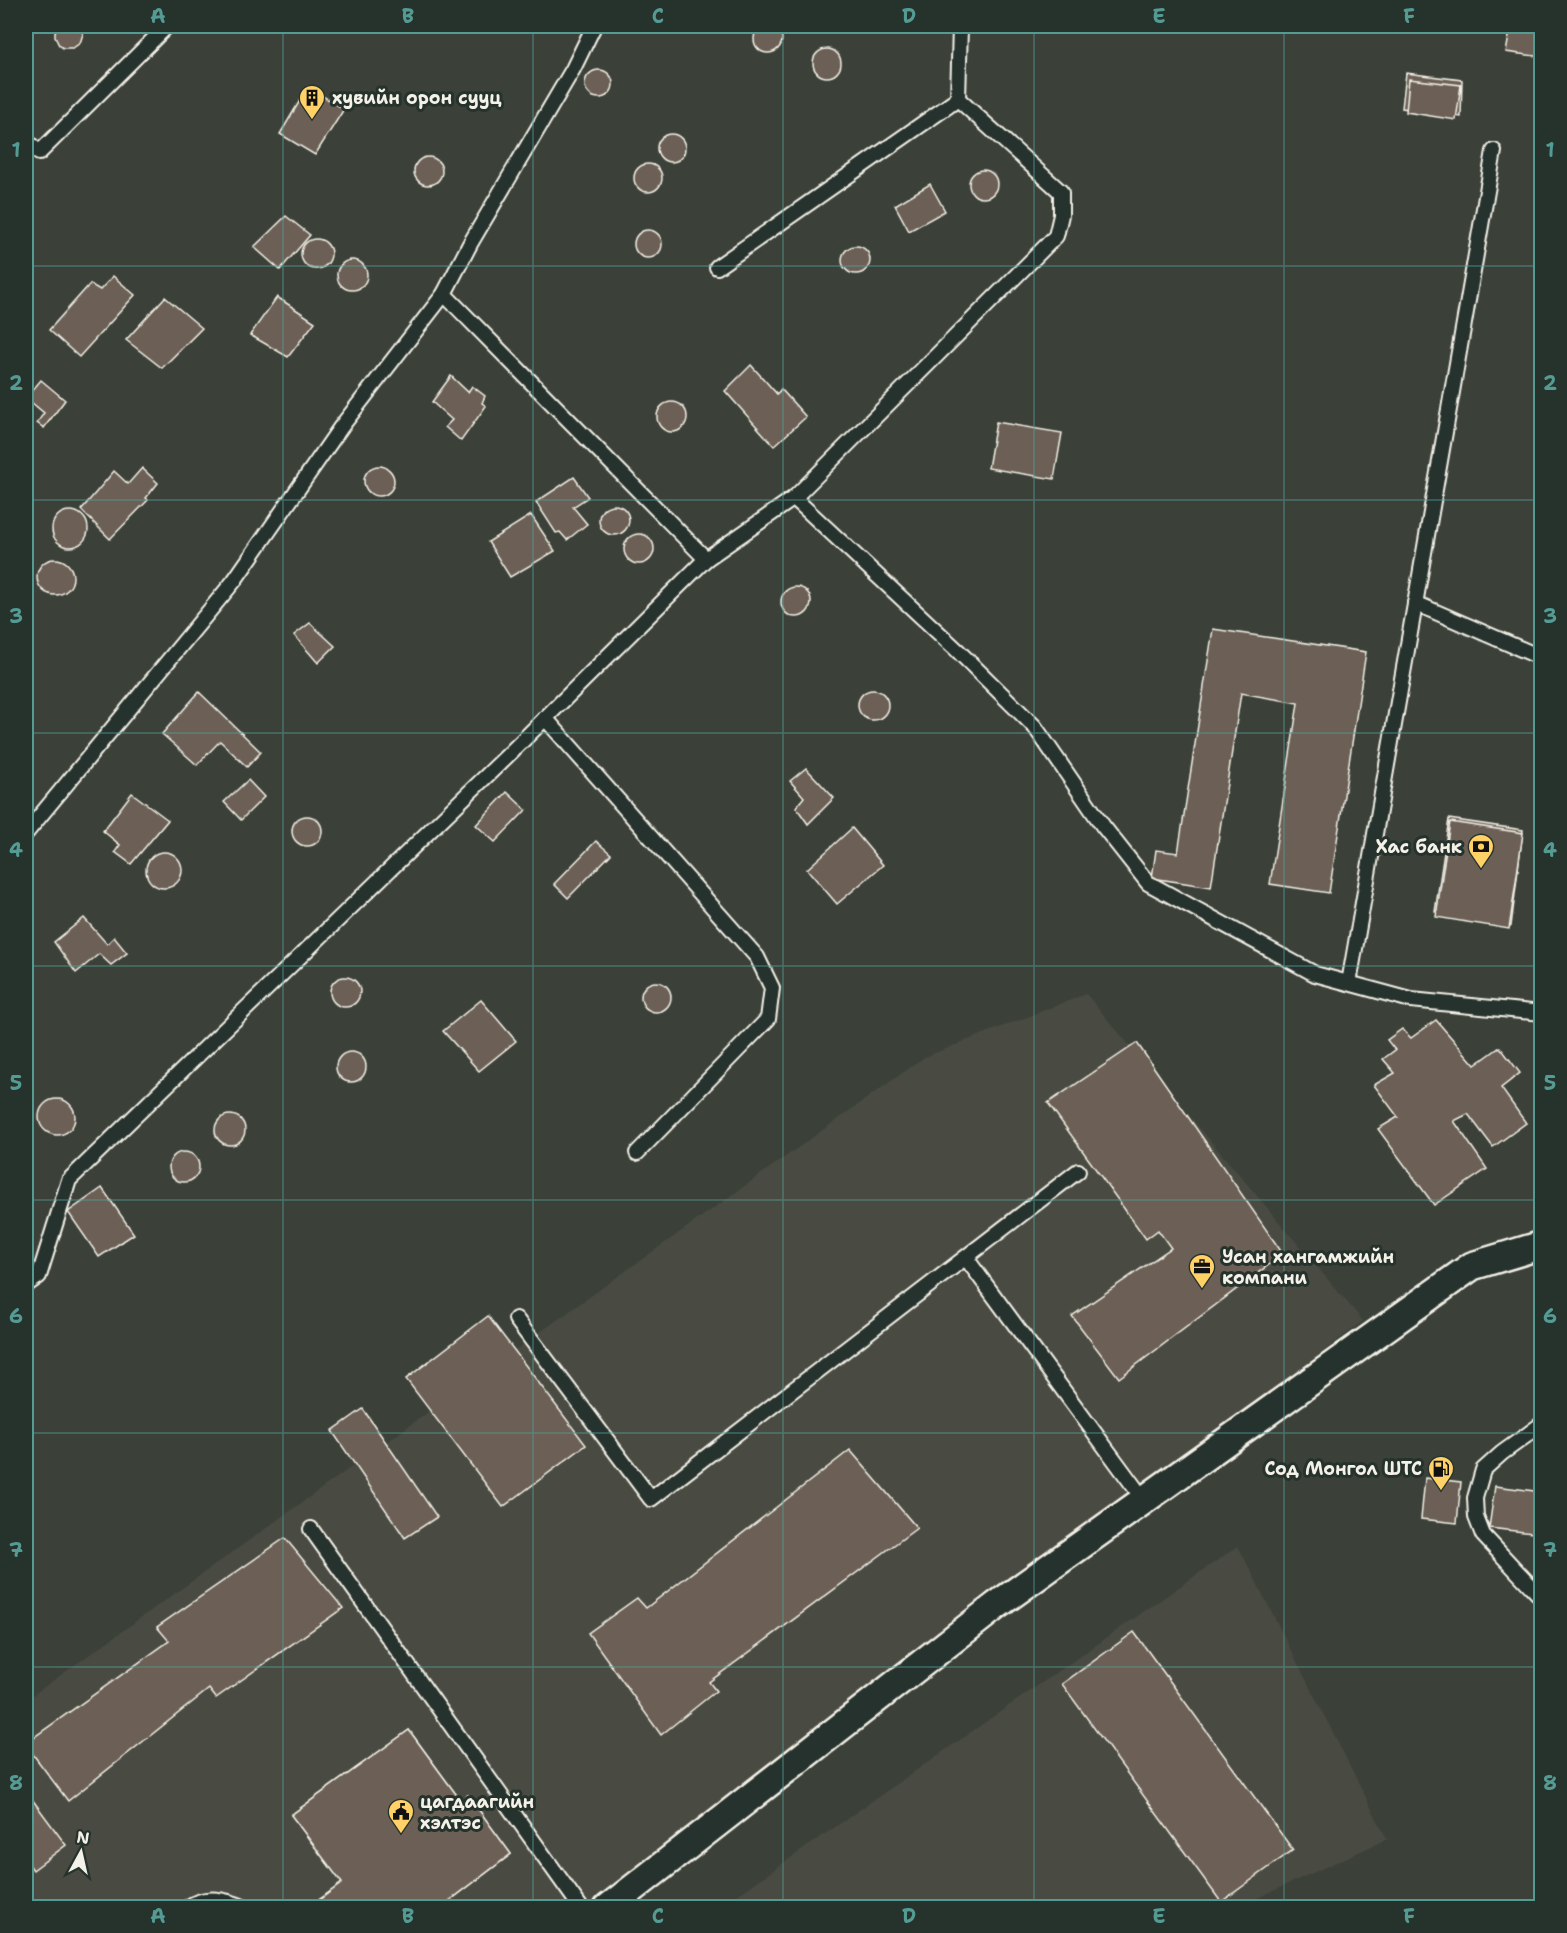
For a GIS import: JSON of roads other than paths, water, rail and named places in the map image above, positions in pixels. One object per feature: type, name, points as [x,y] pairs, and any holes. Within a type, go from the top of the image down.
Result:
[{"type":"street","points":[[608,1908],[997,1605],[1472,1266],[1542,1245]]},
{"type":"lane","points":[[26,140],[39,153],[167,26]]},
{"type":"lane","points":[[26,832],[234,581],[340,427],[444,294],[470,244],[573,69],[594,26]]},
{"type":"lane","points":[[26,1285],[39,1276],[69,1180],[706,559],[794,498],[1056,236],[1061,215],[1061,192],[958,99],[960,26]]},
{"type":"lane","points":[[717,267],[958,99]]},
{"type":"lane","points":[[1349,983],[1494,151]]},
{"type":"lane","points":[[444,294],[706,559]]},
{"type":"lane","points":[[794,498],[957,650],[1035,727],[1103,826],[1148,883],[1315,974],[1412,1000],[1542,1013]]},
{"type":"lane","points":[[1415,603],[1542,658]]},
{"type":"lane","points":[[544,718],[757,957],[772,988],[768,1019],[637,1153]]},
{"type":"lane","points":[[516,1319],[651,1499],[1078,1171]]},
{"type":"lane","points":[[966,1258],[1144,1500]]},
{"type":"lane","points":[[1542,1424],[1483,1470],[1475,1498],[1476,1517],[1483,1535],[1542,1598]]},
{"type":"lane","points":[[311,1529],[581,1908]]},
{"type":"lane","points":[[187,1908],[196,1901],[224,1899],[246,1908]]},
{"type":"place","name":"хувийн орон сууц","points":[[312,121]]},
{"type":"place","name":"Хас банк","points":[[1481,870]]},
{"type":"place","name":"Усан хангамжийн компани","points":[[1202,1290]]},
{"type":"place","name":"Сод Монгол ШТС","points":[[1441,1492]]},
{"type":"place","name":"цагдаагийн хэлтэс","points":[[401,1835]]}]
